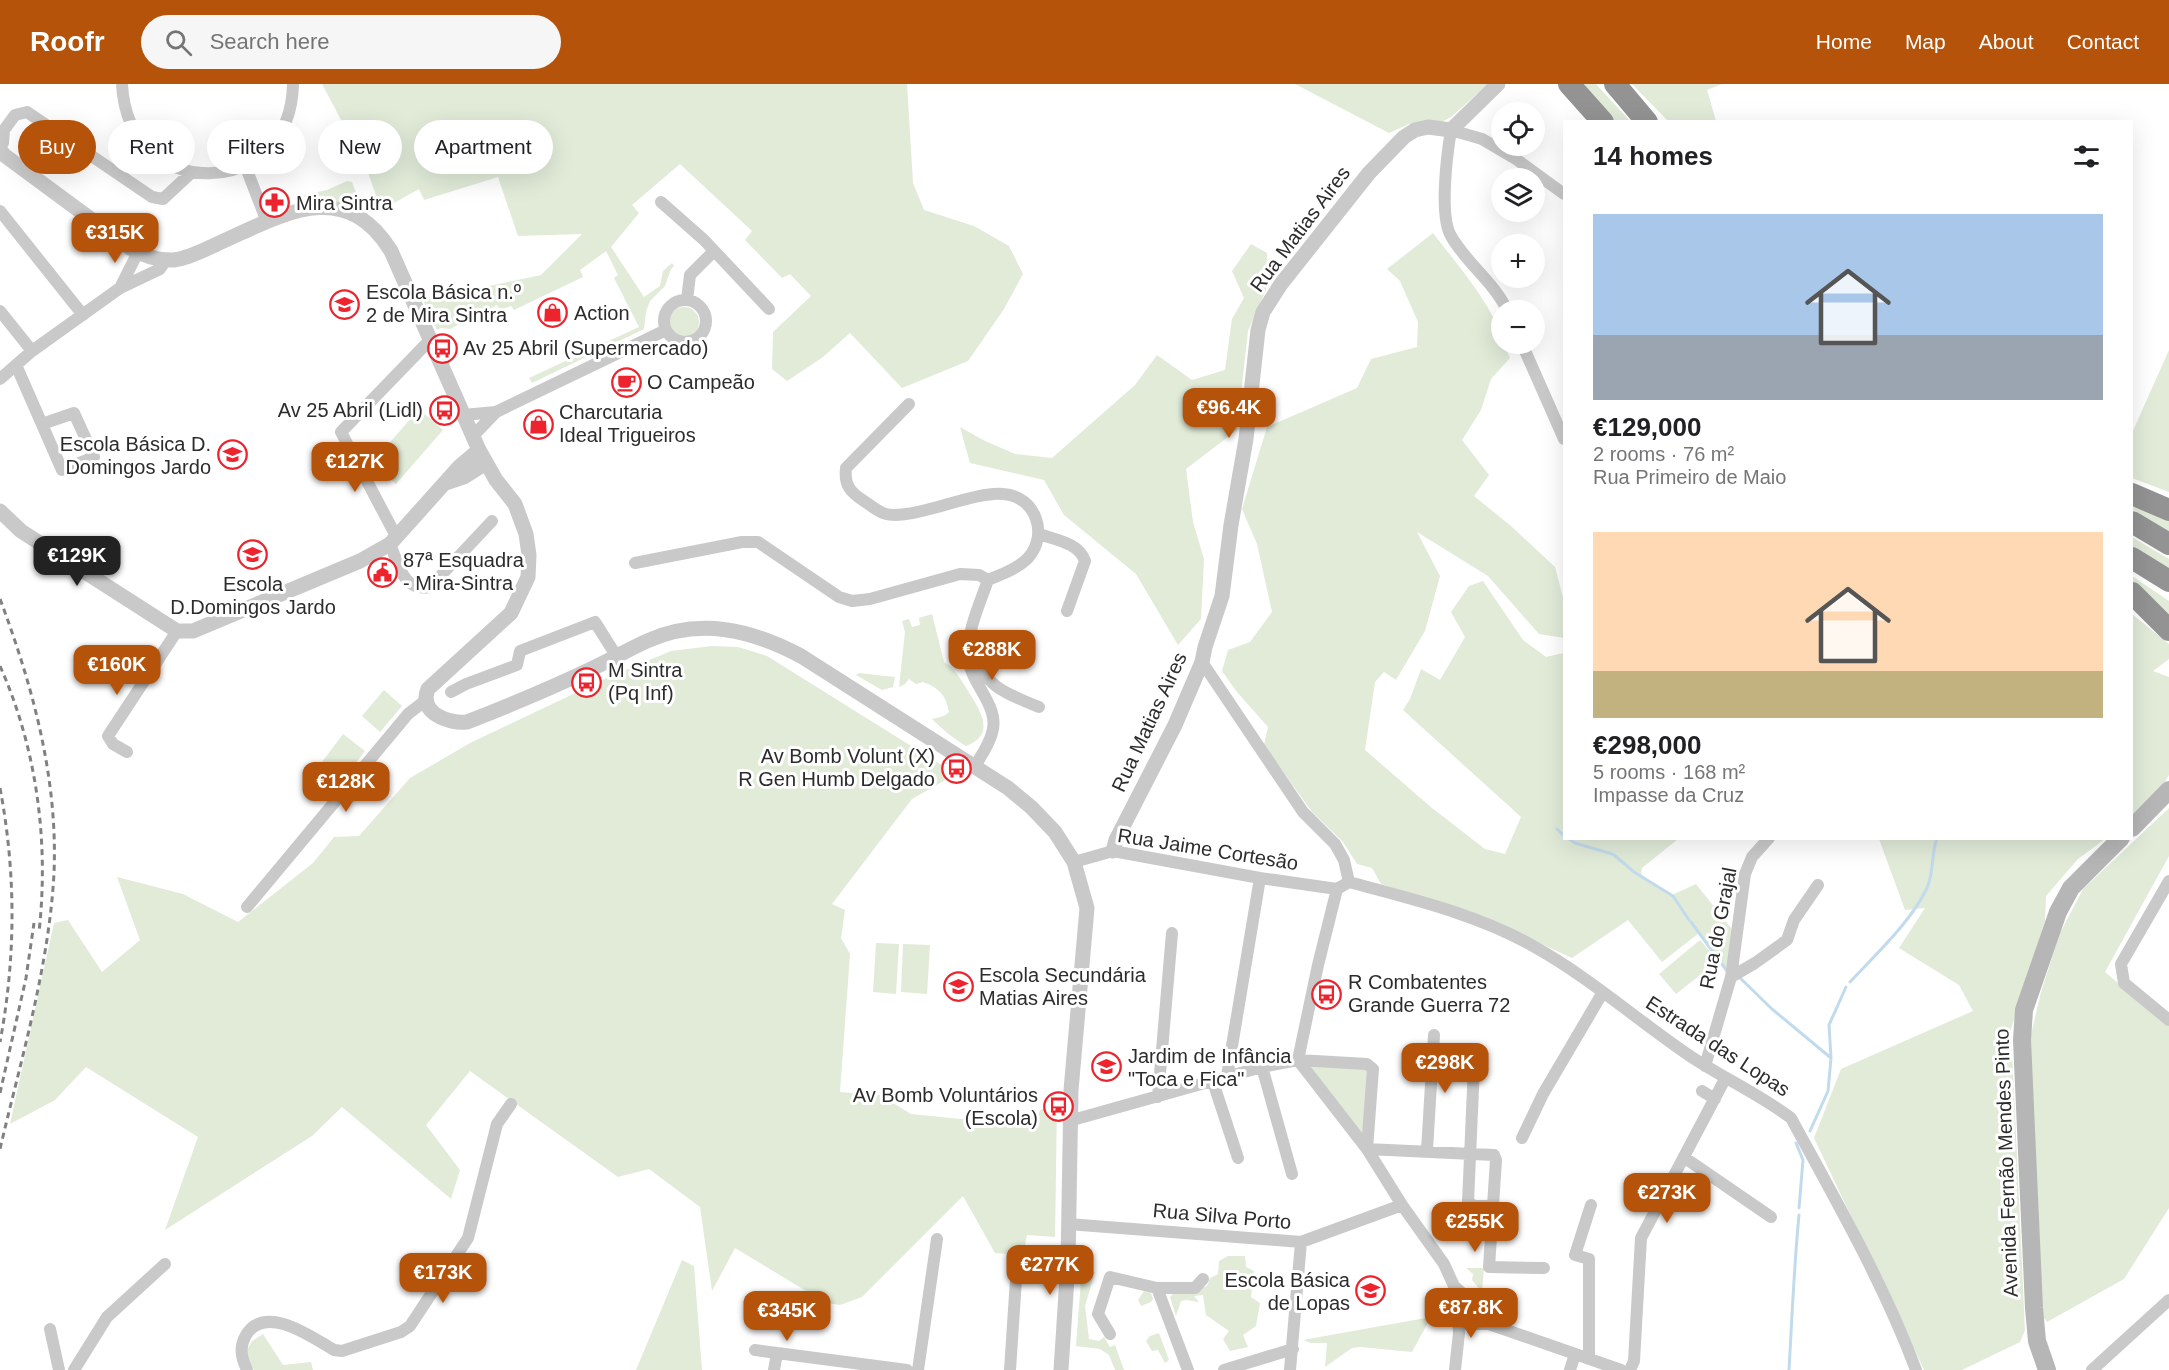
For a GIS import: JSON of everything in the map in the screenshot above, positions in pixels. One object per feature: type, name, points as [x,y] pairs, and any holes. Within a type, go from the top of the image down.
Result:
[{"type":"highway","points":[[1569,84],[1601,120]]},
{"type":"highway","points":[[1615,84],[1645,120]]},
{"type":"highway","points":[[2133,494],[2169,510]]},
{"type":"highway","points":[[2133,523],[2169,544]]},
{"type":"highway","points":[[2133,559],[2169,581]]},
{"type":"highway","points":[[2133,594],[2169,630]]},
{"type":"main road","points":[[2133,827],[2165,796]]},
{"type":"main road","name":"Avenida Fernão Mendes Pinto","points":[[2047,1370],[2037,1341],[2034,1308],[2022,1040],[2024,1010],[2058,912],[2071,888],[2119,840]]},
{"type":"street","points":[[122,84],[123,104],[129,120]]},
{"type":"street","points":[[287,120],[293,100],[293,84]]},
{"type":"street","points":[[1498,84],[1451,130],[1448,150],[1446,225],[1451,237],[1501,300]]},
{"type":"street","points":[[108,168],[27,112],[15,115],[4,130],[3,143],[0,148],[4,156],[138,252],[150,257],[166,260],[187,257],[290,212],[316,207],[341,209],[362,219],[382,237],[391,251],[482,456],[514,504],[526,534],[529,555],[528,577],[511,613],[428,689],[426,700],[430,709],[444,721],[467,722],[537,694],[647,641],[681,632],[729,629],[750,633],[801,656],[1008,788],[1031,807],[1055,832],[1074,862],[1087,908],[1069,1121],[1068,1262],[1061,1370]]},
{"type":"street","name":"Rua Matias Aires","points":[[1113,851],[1116,840],[1175,725],[1202,662],[1222,596],[1246,439],[1258,330],[1263,312],[1281,284],[1339,210],[1369,173],[1404,137],[1415,130],[1428,127],[1451,130]]},
{"type":"street","points":[[1451,130],[1491,144],[1563,193]]},
{"type":"street","points":[[117,174],[152,198],[163,199],[190,174]]},
{"type":"street","points":[[248,174],[267,222]]},
{"type":"street","points":[[661,202],[714,251],[769,309]]},
{"type":"street","points":[[0,211],[83,315]]},
{"type":"street","points":[[687,300],[690,275],[714,251]]},
{"type":"street","points":[[120,288],[138,252]]},
{"type":"street","points":[[0,379],[32,351],[120,288],[160,269],[166,260]]},
{"type":"street","points":[[687,300],[701,308],[705,314],[704,330],[693,341],[677,341],[666,330],[664,318],[669,307],[675,303],[687,300]]},
{"type":"street","points":[[0,311],[32,351]]},
{"type":"street","points":[[473,436],[496,412],[666,330]]},
{"type":"street","points":[[430,340],[341,432],[389,526],[404,578],[409,584],[420,589],[430,587],[492,520]]},
{"type":"street","points":[[1526,354],[1563,437]]},
{"type":"street","points":[[16,365],[62,470],[94,457],[74,413],[42,424]]},
{"type":"street","points":[[909,404],[846,468],[845,477],[852,493],[884,513],[900,515],[987,494],[1006,494],[1023,500],[1035,512],[1039,534],[1034,549],[1027,559],[1013,569],[988,580],[971,634],[968,655],[970,669],[992,710],[994,720],[993,732],[975,766]]},
{"type":"street","points":[[463,415],[496,412]]},
{"type":"street","points":[[464,477],[482,456]]},
{"type":"street","points":[[0,512],[21,531],[177,631],[193,631],[360,561],[394,541],[459,467],[482,456]]},
{"type":"street","points":[[446,483],[464,477],[496,480]]},
{"type":"street","points":[[1039,534],[1075,547],[1083,554],[1085,561],[1067,611]]},
{"type":"street","points":[[635,563],[742,542],[758,542],[839,597],[852,601],[870,599],[960,574],[979,575],[988,580]]},
{"type":"street","points":[[451,693],[466,684],[517,665],[520,651],[595,622],[617,657]]},
{"type":"street","points":[[127,752],[113,744],[108,736],[177,631]]},
{"type":"street","points":[[971,634],[978,666],[991,683],[1039,707]]},
{"type":"street","points":[[1202,662],[1303,812],[1335,844],[1344,860],[1349,882],[1337,889],[1298,1060],[1367,1149],[1402,1205],[1444,1264],[1454,1286],[1458,1323],[1455,1370]]},
{"type":"street","points":[[247,907],[408,714],[426,700]]},
{"type":"street","name":"Rua do Grajal","points":[[1706,1066],[1731,977],[1745,874],[1752,857],[1767,840]]},
{"type":"street","name":"Rua Jaime Cortesão","points":[[1074,862],[1113,851],[1260,878],[1337,889]]},
{"type":"street","points":[[1227,1076],[1260,878]]},
{"type":"street","points":[[2169,881],[2121,964],[2124,983],[2169,1020]]},
{"type":"street","name":"Estrada das Lopas","points":[[1349,882],[1479,920],[1533,945],[1725,1079],[1791,1118],[1879,1280],[1899,1323],[1916,1370]]},
{"type":"street","points":[[1731,977],[1787,940],[1794,920],[1818,885]]},
{"type":"street","points":[[1158,1097],[1172,933]]},
{"type":"street","points":[[1522,1138],[1543,1094],[1603,992]]},
{"type":"street","points":[[1427,1150],[1434,1035]]},
{"type":"street","points":[[1069,1121],[1214,1082],[1227,1076],[1298,1060],[1367,1064],[1373,1069],[1367,1149]]},
{"type":"street","points":[[1474,1066],[1468,1202],[1474,1206],[1492,1206]]},
{"type":"street","points":[[1262,1067],[1292,1174]]},
{"type":"street","points":[[1630,1370],[1634,1361],[1641,1238],[1686,1158],[1725,1079]]},
{"type":"street","points":[[1214,1082],[1238,1158]]},
{"type":"street","points":[[1702,1091],[1715,1099]]},
{"type":"street","points":[[247,1370],[241,1344],[249,1331],[264,1322],[289,1324],[334,1350],[342,1351],[401,1332],[410,1326],[468,1238],[497,1124],[511,1104]]},
{"type":"street","points":[[1367,1149],[1427,1150],[1494,1155],[1496,1160],[1489,1267],[1544,1268]]},
{"type":"street","points":[[1686,1158],[1771,1217]]},
{"type":"street","name":"Rua Silva Porto","points":[[1068,1224],[1301,1242],[1402,1205]]},
{"type":"street","points":[[1589,1359],[1589,1259],[1575,1255],[1591,1205]]},
{"type":"street","points":[[918,1370],[937,1239]]},
{"type":"street","points":[[1290,1370],[1301,1242]]},
{"type":"street","points":[[74,1370],[107,1317],[165,1264]]},
{"type":"street","points":[[1010,1370],[1017,1264]]},
{"type":"street","points":[[1110,1334],[1098,1314],[1110,1277],[1157,1288],[1195,1288],[1203,1279]]},
{"type":"street","points":[[1454,1286],[1480,1309],[1489,1324]]},
{"type":"street","points":[[1157,1288],[1188,1370]]},
{"type":"street","points":[[2092,1370],[2169,1300]]},
{"type":"street","points":[[1458,1323],[1470,1308],[1480,1309]]},
{"type":"street","points":[[1458,1323],[1489,1324],[1621,1370]]},
{"type":"street","points":[[50,1329],[59,1370]]},
{"type":"street","points":[[1224,1370],[1293,1349]]},
{"type":"street","points":[[756,1350],[843,1365],[907,1370]]},
{"type":"street","points":[[774,1370],[777,1353]]},
{"type":"street","points":[[1570,1370],[1575,1354]]},
{"type":"green space","points":[[322,84],[907,84],[913,183],[924,210],[974,226],[1009,246],[1023,274],[1004,309],[968,361],[902,388],[850,333],[823,357],[787,381],[772,369],[773,332],[811,296],[790,274],[782,278],[745,240],[752,231],[680,164],[632,205],[639,213],[611,247],[644,297],[660,286],[663,271],[672,263],[674,266],[665,286],[650,301],[644,329],[532,383],[529,378],[639,327],[614,278],[618,275],[606,251],[580,270],[583,277],[514,310],[511,306],[500,310],[497,305],[450,329],[437,330],[423,300],[541,275],[582,234],[518,236],[498,177],[424,200],[419,189],[381,210],[368,174],[402,174],[402,120],[341,120]]},
{"type":"green space","points":[[1295,84],[1488,84],[1451,117],[1436,125],[1409,124],[1389,133]]},
{"type":"green space","points":[[1580,84],[1596,84],[1629,120],[1613,120]]},
{"type":"green space","points":[[1632,84],[1722,84],[1707,90],[1716,120],[1667,120]]},
{"type":"green space","points":[[347,181],[352,182],[362,209],[334,201],[306,201],[304,195],[327,190]]},
{"type":"green space","points":[[1433,233],[1491,314],[1491,354],[1508,354],[1510,358],[1491,379],[1481,410],[1462,440],[1489,475],[1474,496],[1511,526],[1555,567],[1563,597],[1563,638],[1539,634],[1488,576],[1417,532],[1440,576],[1425,631],[1396,680],[1384,672],[1375,682],[1365,750],[1432,808],[1485,849],[1505,854],[1521,817],[1403,710],[1410,699],[1421,669],[1440,680],[1465,637],[1451,612],[1469,586],[1483,581],[1523,640],[1546,657],[1563,653],[1563,840],[1677,840],[1642,868],[1641,874],[1670,896],[1696,884],[1735,933],[1727,969],[1699,933],[1662,962],[1628,920],[1572,958],[1470,911],[1381,884],[1372,868],[1357,864],[1343,842],[1312,812],[1264,745],[1268,727],[1222,671],[1228,650],[1250,642],[1272,612],[1257,544],[1242,509],[1267,427],[1357,388],[1371,359],[1417,347],[1418,322],[1400,281],[1387,269]]},
{"type":"green space","points":[[1251,244],[1267,253],[1266,290],[1248,331],[1237,430],[1186,469],[1193,522],[1204,559],[1201,619],[1178,645],[1136,574],[1064,515],[1044,480],[970,463],[960,427],[1015,454],[1052,458],[1135,385],[1157,355],[1192,380],[1225,370],[1232,319],[1244,298],[1232,271]]},
{"type":"green space","points":[[684,307],[695,311],[699,322],[695,333],[684,337],[673,333],[669,322],[673,311]]},
{"type":"green space","points":[[2169,350],[2169,492],[2133,478],[2133,431]]},
{"type":"green space","points":[[419,409],[443,430],[396,484],[372,463]]},
{"type":"green space","points":[[2133,502],[2169,517],[2169,532],[2133,510]]},
{"type":"green space","points":[[2133,538],[2169,559],[2169,572],[2133,551]]},
{"type":"green space","points":[[2133,577],[2169,601],[2169,625],[2133,589]]},
{"type":"green space","points":[[932,614],[944,662],[960,679],[981,714],[983,729],[981,736],[966,746],[932,719],[949,712],[944,697],[937,690],[923,682],[916,684],[909,679],[899,687],[905,632],[902,621],[909,619],[912,627],[920,625],[919,618]]},
{"type":"green space","points":[[2133,615],[2169,644],[2169,659],[2153,671],[2169,677],[2169,775],[2159,792],[2133,817]]},
{"type":"green space","points":[[712,646],[738,647],[767,656],[956,774],[912,799],[832,904],[845,910],[841,938],[850,954],[840,1092],[880,1095],[911,1114],[1031,1126],[1040,1110],[1057,1103],[1055,1237],[1027,1235],[1023,1255],[995,1253],[963,1196],[862,1297],[840,1305],[826,1303],[735,1248],[712,1291],[700,1207],[649,1169],[618,1177],[470,1071],[426,1125],[460,1170],[451,1199],[342,1107],[312,1136],[165,1230],[198,1137],[86,1067],[55,1100],[10,1124],[54,923],[68,920],[102,972],[140,940],[117,877],[183,894],[238,922],[313,863],[334,837],[359,836],[410,778],[470,743],[609,677],[671,651]]},
{"type":"green space","points":[[859,673],[895,677],[893,687],[882,690],[856,675]]},
{"type":"green space","points":[[384,690],[402,706],[380,732],[362,716]]},
{"type":"green space","points":[[343,734],[365,751],[334,791],[313,774]]},
{"type":"green space","points":[[2169,808],[2169,856],[2105,972],[2169,1026],[2169,1208],[2124,1279],[2047,1322],[2041,1314],[2029,1043],[2041,992],[2060,933],[2083,889]]},
{"type":"green space","points":[[1879,840],[2104,840],[2078,859],[2046,896],[2045,921],[2011,1029],[2025,1330],[2020,1342],[1962,1370],[1924,1370],[1814,1138],[1841,1069],[1973,1011],[1959,985],[1899,948],[1925,908],[1905,910]]},
{"type":"green space","points":[[1700,940],[1718,961],[1676,994],[1659,974]]},
{"type":"green space","points":[[876,943],[899,944],[896,994],[873,992]]},
{"type":"green space","points":[[903,944],[930,945],[927,994],[901,992]]},
{"type":"green space","points":[[1309,1064],[1368,1068],[1363,1138]]},
{"type":"green space","points":[[1228,1256],[1245,1256],[1246,1267],[1254,1271],[1251,1297],[1260,1303],[1256,1326],[1243,1335],[1248,1347],[1230,1351],[1223,1339],[1229,1331],[1206,1315],[1203,1295],[1194,1296],[1199,1302],[1181,1301],[1176,1316],[1170,1297],[1173,1294],[1195,1291],[1207,1286],[1210,1278],[1218,1274],[1219,1261]]},
{"type":"green space","points":[[682,1260],[694,1266],[702,1370],[636,1370]]},
{"type":"green space","points":[[1082,1267],[1095,1272],[1085,1306],[1089,1339],[1099,1341],[1104,1337],[1110,1347],[1115,1345],[1124,1370],[1115,1370],[1109,1355],[1100,1349],[1076,1346]]},
{"type":"green space","points":[[1466,1268],[1484,1268],[1482,1292],[1472,1280],[1473,1274]]},
{"type":"green space","points":[[1144,1291],[1151,1293],[1153,1299],[1141,1306],[1138,1300]]},
{"type":"green space","points":[[1431,1317],[1412,1352],[1352,1348],[1325,1367],[1327,1343],[1311,1343],[1303,1340]]},
{"type":"green space","points":[[1159,1333],[1169,1360],[1165,1363],[1158,1350],[1152,1351],[1146,1341],[1150,1336]]},
{"type":"green space","points":[[263,1334],[283,1365],[311,1362],[313,1370],[254,1370],[247,1361],[246,1352],[252,1341]]},
{"type":"waterway","points":[[1557,829],[1563,835]]},
{"type":"waterway","points":[[1571,840],[1612,854]]},
{"type":"waterway","points":[[1850,982],[1892,938],[1920,901],[1929,882],[1936,840]]},
{"type":"waterway","points":[[1614,855],[1626,865]]},
{"type":"waterway","points":[[1627,866],[1673,896],[1689,920]]},
{"type":"waterway","points":[[1691,922],[1727,971]]},
{"type":"waterway","points":[[1739,977],[1772,1009],[1831,1058],[1828,1091],[1810,1131]]},
{"type":"waterway","points":[[1831,1058],[1829,1025],[1846,987]]},
{"type":"waterway","points":[[1796,1143],[1803,1160],[1799,1208]]},
{"type":"waterway","points":[[1789,1370],[1799,1215]]},
{"type":"railway","points":[[0,599],[23,666],[41,734],[52,803],[54,838],[51,908],[40,978],[0,1149]]},
{"type":"railway","points":[[0,666],[23,730],[37,796],[42,864],[39,932]]},
{"type":"railway","points":[[0,788],[9,852],[12,915],[9,978],[0,1042]]},
{"type":"railway","points":[[0,1093],[26,978],[34,923]]},
{"type":"place","name":"Mira Sintra","points":[[275,203]]},
{"type":"place","name":"Escola Básica n.º 2 de Mira Sintra","points":[[345,304]]},
{"type":"place","name":"Action","points":[[553,313]]},
{"type":"place","name":"Av 25 Abril (Supermercado)","points":[[442,348]]},
{"type":"place","name":"O Campeão","points":[[626,382]]},
{"type":"place","name":"Av 25 Abril (Lidl)","points":[[444,410]]},
{"type":"place","name":"Charcutaria Ideal Trigueiros","points":[[538,424]]},
{"type":"place","name":"Escola Básica D. Domingos Jardo","points":[[232,455]]},
{"type":"place","name":"Escola D.Domingos Jardo","points":[[253,554]]},
{"type":"place","name":"87ª Esquadra - Mira-Sintra","points":[[382,572]]},
{"type":"place","name":"M Sintra (Pq Inf)","points":[[587,682]]},
{"type":"place","name":"Av Bomb Volunt (X) R Gen Humb Delgado","points":[[956,768]]},
{"type":"place","name":"Escola Secundária Matias Aires","points":[[958,986]]},
{"type":"place","name":"R Combatentes Grande Guerra 72","points":[[1327,994]]},
{"type":"place","name":"Jardim de Infância \"Toca e Fica\"","points":[[1107,1067]]},
{"type":"place","name":"Av Bomb Voluntários (Escola)","points":[[1059,1106]]},
{"type":"place","name":"Escola Básica de Lopas","points":[[1371,1291]]}]
